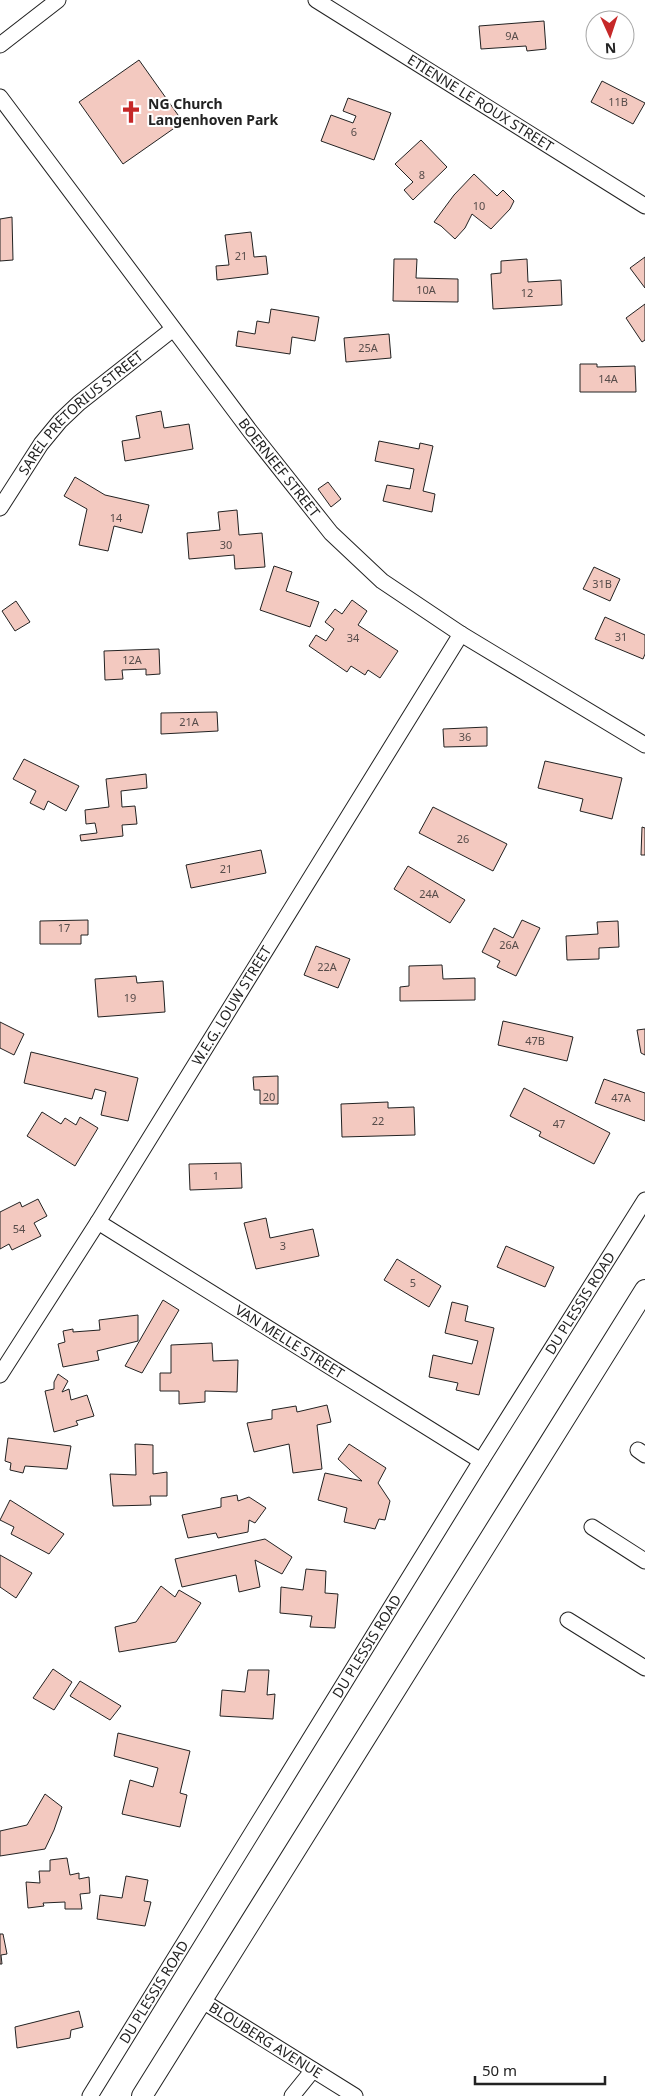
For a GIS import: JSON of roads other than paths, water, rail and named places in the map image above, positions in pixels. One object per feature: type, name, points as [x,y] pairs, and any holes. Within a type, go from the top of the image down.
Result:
[{"type":"street","points":[[0,44],[58,0]]},
{"type":"street","name":"ETIENNE LE ROUX STREET","points":[[316,0],[645,206]]},
{"type":"street","name":"BOERNEEF STREET","points":[[0,97],[173,329],[331,533],[382,581],[461,634],[645,745]]},
{"type":"street","name":"SAREL PRETORIUS STREET","points":[[0,508],[41,444],[60,421],[79,403],[173,329]]},
{"type":"street","name":"W.E.G. LOUW STREET","points":[[0,1375],[98,1222],[461,634]]},
{"type":"street","name":"DU PLESSIS ROAD","points":[[90,2096],[481,1461],[645,1200]]},
{"type":"street","name":"VAN MELLE STREET","points":[[98,1222],[481,1461]]},
{"type":"street","points":[[142,2096],[645,1290]]},
{"type":"street","points":[[592,1527],[645,1561]]},
{"type":"street","points":[[568,1620],[645,1668]]},
{"type":"street","name":"BLOUBERG AVENUE","points":[[201,2000],[355,2096]]},
{"type":"street","points":[[292,2096],[313,2070]]},
{"type":"place","name":"NG Church Langenhoven Park","points":[[131,112]]}]
